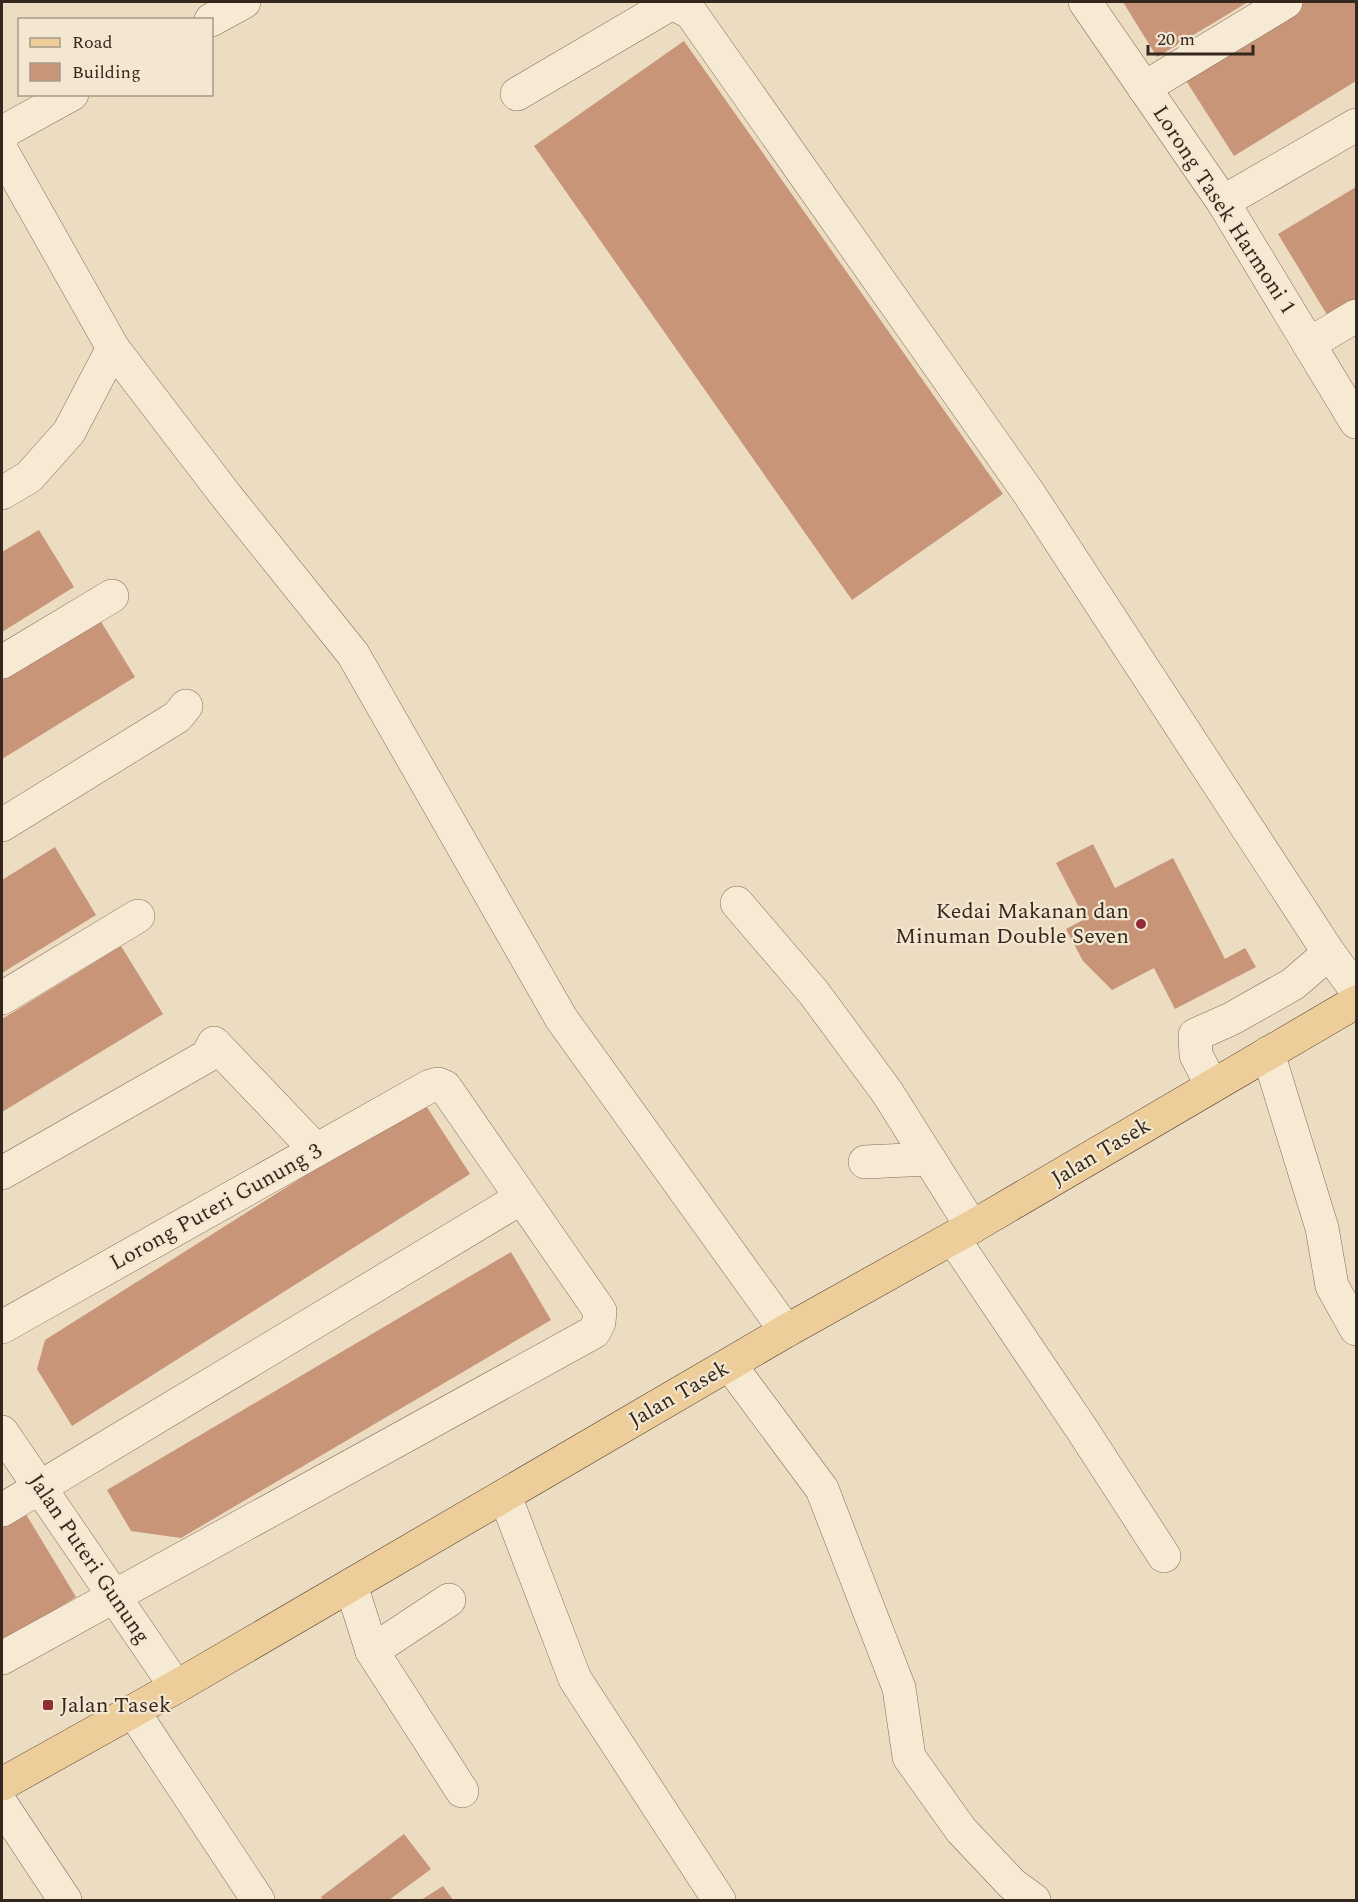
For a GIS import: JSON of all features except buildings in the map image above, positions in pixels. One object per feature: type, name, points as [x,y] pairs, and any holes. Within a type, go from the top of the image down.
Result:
[{"type":"main road","name":"Jalan Tasek","points":[[2,1784],[351,1586],[786,1331],[963,1233],[1356,1002]]},
{"type":"street","points":[[213,19],[244,2]]},
{"type":"street","name":"Lorong Tasek Harmoni 1","points":[[1085,2],[1223,202],[1356,422]]},
{"type":"street","points":[[1144,88],[1286,2]]},
{"type":"street","points":[[517,94],[672,3],[691,13],[1028,492],[1329,953],[1356,990]]},
{"type":"street","points":[[2,138],[3,132],[68,96]]},
{"type":"street","points":[[1223,202],[1356,124]]},
{"type":"street","points":[[2,151],[113,348],[227,497],[353,654],[561,1018],[786,1331]]},
{"type":"street","points":[[1310,344],[1356,316]]},
{"type":"street","points":[[2,493],[29,477],[69,432],[113,348]]},
{"type":"street","points":[[2,662],[112,596]]},
{"type":"street","points":[[2,825],[177,717],[186,706]]},
{"type":"street","points":[[737,903],[814,993],[887,1092],[929,1159],[963,1233],[1083,1431],[1164,1556]]},
{"type":"street","points":[[2,998],[138,916]]},
{"type":"street","points":[[1212,1086],[1196,1055],[1195,1035],[1231,1019],[1293,984],[1329,953]]},
{"type":"street","points":[[2,1173],[207,1056],[214,1043],[316,1150]]},
{"type":"street","points":[[1268,1053],[1322,1228],[1332,1286],[1356,1329]]},
{"type":"street","name":"Lorong Puteri Gunung 3","points":[[2,1327],[430,1086],[438,1084],[444,1087],[521,1198]]},
{"type":"street","points":[[865,1162],[929,1159]]},
{"type":"street","points":[[2,1510],[521,1198],[600,1311],[599,1322],[594,1332],[2,1658]]},
{"type":"street","points":[[730,1365],[822,1489],[899,1688],[909,1757],[961,1830],[1012,1884],[1034,1900]]},
{"type":"street","name":"Jalan Puteri Gunung","points":[[2,1432],[176,1687]]},
{"type":"street","points":[[505,1496],[575,1679],[719,1900]]},
{"type":"street","points":[[351,1586],[372,1651],[462,1791]]},
{"type":"street","points":[[372,1651],[450,1600]]},
{"type":"street","points":[[133,1711],[258,1900]]},
{"type":"street","points":[[2,1805],[56,1898]]},
{"type":"place","name":"Kedai Makanan dan Minuman Double Seven","points":[[1141,924]]},
{"type":"place","name":"Jalan Tasek","points":[[48,1705]]}]
